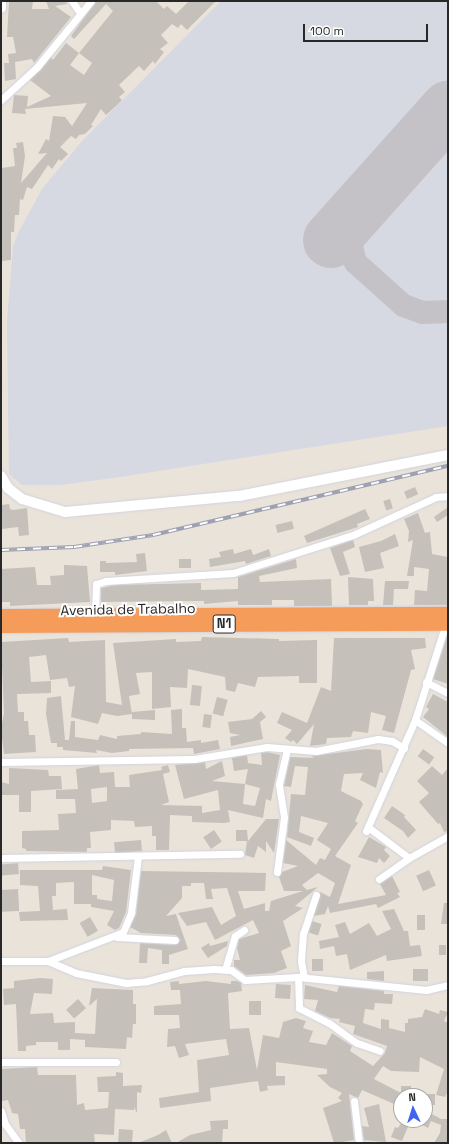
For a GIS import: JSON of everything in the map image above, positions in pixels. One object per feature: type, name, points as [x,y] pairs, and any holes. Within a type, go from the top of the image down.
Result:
[{"type":"highway","name":"Avenida de Trabalho","points":[[1,615],[95,614],[242,619]]},
{"type":"highway","name":"Avenida de Trabalho","points":[[1,626],[242,619],[447,618]]},
{"type":"street","points":[[1,1],[1,8]]},
{"type":"street","points":[[72,1],[80,13]]},
{"type":"street","points":[[1,100],[37,67],[91,1]]},
{"type":"street","points":[[1,476],[8,488],[22,499],[64,512],[240,496],[448,455]]},
{"type":"street","points":[[95,614],[96,584],[106,581],[233,573],[353,535],[436,497],[448,496]]},
{"type":"street","points":[[409,858],[367,829],[404,748],[415,720],[447,618]]},
{"type":"street","points":[[426,682],[448,693]]},
{"type":"street","points":[[415,720],[448,743]]},
{"type":"street","points":[[1,762],[194,759],[259,748],[316,752],[378,739],[392,741],[404,748]]},
{"type":"street","points":[[277,872],[284,817],[279,784],[287,749]]},
{"type":"street","points":[[379,879],[409,858],[448,836]]},
{"type":"street","points":[[1,858],[240,854]]},
{"type":"street","points":[[1,961],[48,961],[86,945],[116,937],[124,932],[131,913],[138,856]]},
{"type":"street","points":[[316,895],[302,934],[299,1008],[329,1023],[357,1043],[380,1051]]},
{"type":"street","points":[[225,970],[235,936],[244,930]]},
{"type":"street","points":[[116,937],[175,940]]},
{"type":"street","points":[[48,961],[76,973],[126,983],[147,981],[184,971],[231,970],[245,980],[301,977],[426,990],[448,985]]},
{"type":"street","points":[[1,1062],[116,1062]]},
{"type":"street","points":[[354,1101],[359,1143]]},
{"type":"street","points":[[1,1111],[5,1124],[19,1143]]},
{"type":"shaded area","points":[[221,1],[448,1],[448,426],[120,477],[61,485],[22,485],[9,474],[7,322],[13,247],[18,233],[42,189],[83,140]]},
{"type":"building","points":[[33,1],[32,9],[49,9],[46,1],[66,1],[67,4],[55,6],[71,17],[34,63],[32,59],[15,62],[16,79],[5,81],[4,63],[9,63],[8,54],[16,53],[13,37],[7,37],[9,2]]},
{"type":"building","points":[[96,1],[156,1],[164,9],[167,6],[176,14],[189,1],[216,1],[187,30],[181,24],[178,28],[172,24],[161,35],[168,43],[160,49],[164,52],[155,64],[153,61],[144,71],[139,66],[119,85],[125,92],[119,97],[122,100],[106,115],[101,109],[91,125],[93,126],[85,134],[79,135],[76,139],[71,136],[60,147],[68,154],[61,161],[59,159],[52,169],[48,165],[32,189],[27,187],[23,200],[20,199],[19,215],[15,215],[14,232],[11,232],[11,260],[1,261],[2,168],[15,166],[13,148],[17,148],[16,143],[23,142],[25,156],[21,183],[47,153],[38,154],[46,139],[49,141],[53,116],[65,117],[72,126],[87,103],[25,109],[26,114],[12,113],[14,95],[28,96],[27,107],[51,96],[30,80],[51,57],[53,60],[66,43],[79,53],[113,11],[106,4],[74,39],[71,36]],"holes":[[[79,53],[92,63],[84,75],[70,65]]]},
{"type":"building","points":[[415,487],[418,494],[407,499],[404,492]]},
{"type":"building","points":[[390,499],[393,509],[386,511],[383,501]]},
{"type":"building","points":[[9,504],[10,509],[13,510],[27,508],[29,535],[19,536],[18,527],[2,529],[1,505]]},
{"type":"building","points":[[448,507],[448,515],[437,522],[434,517]]},
{"type":"building","points":[[365,509],[370,519],[357,524],[358,527],[307,543],[304,536]]},
{"type":"building","points":[[418,513],[425,533],[430,532],[432,554],[448,557],[448,605],[414,605],[415,590],[427,591],[429,569],[414,567],[414,576],[407,576],[413,540],[408,542],[409,531],[404,519]]},
{"type":"building","points":[[292,521],[294,529],[277,533],[276,525]]},
{"type":"building","points":[[395,534],[399,546],[380,553],[384,568],[365,572],[359,547],[381,541]]},
{"type":"building","points":[[353,540],[355,547],[343,552],[350,574],[340,576],[330,548]]},
{"type":"building","points":[[233,549],[234,554],[251,549],[253,555],[269,549],[271,556],[246,564],[245,561],[210,567],[209,559],[221,557],[219,552]]},
{"type":"building","points":[[145,553],[147,571],[115,575],[115,572],[100,572],[100,561],[106,561],[106,563],[137,562],[136,554]]},
{"type":"building","points":[[179,559],[191,559],[191,568],[179,568]]},
{"type":"building","points":[[296,559],[297,568],[259,576],[260,582],[331,579],[332,606],[294,606],[294,600],[272,600],[272,605],[238,605],[238,601],[204,604],[204,601],[101,602],[101,588],[115,585],[201,583],[201,590],[238,589],[238,577]]},
{"type":"building","points":[[64,565],[87,566],[90,602],[10,606],[10,602],[1,602],[1,569],[35,567],[37,585],[51,585],[50,576],[64,575]]},
{"type":"building","points":[[348,577],[373,579],[374,601],[368,601],[368,605],[349,605]]},
{"type":"building","points":[[385,581],[409,581],[408,589],[394,589],[393,605],[383,605]]},
{"type":"building","points":[[448,633],[448,684],[433,679]]},
{"type":"building","points":[[202,637],[279,639],[279,641],[317,640],[317,683],[299,683],[299,676],[258,677],[255,687],[238,683],[235,692],[226,690],[225,677],[188,669],[187,688],[170,687],[171,707],[152,709],[152,672],[136,673],[140,694],[129,696],[132,714],[117,716],[102,713],[98,724],[71,717],[75,686],[69,687],[67,678],[50,680],[46,655],[29,657],[31,682],[51,681],[51,693],[17,694],[18,712],[24,712],[24,721],[28,721],[29,735],[35,735],[36,752],[4,754],[1,729],[4,713],[1,642],[68,638],[69,642],[105,640],[106,702],[122,705],[113,643],[176,639],[176,642],[201,641]]},
{"type":"building","points":[[334,638],[425,638],[426,648],[411,650],[415,669],[411,670],[394,733],[382,730],[386,716],[371,712],[368,733],[353,731],[351,737],[327,738],[326,744],[310,746],[314,724],[297,744],[293,740],[291,742],[285,738],[292,730],[277,723],[282,712],[307,723],[321,687],[331,691]]},
{"type":"building","points":[[192,685],[202,686],[200,706],[190,705]]},
{"type":"building","points":[[433,694],[448,702],[448,737],[423,717],[429,709],[426,707]]},
{"type":"building","points":[[61,696],[65,740],[69,740],[71,721],[75,721],[75,737],[98,740],[100,735],[117,739],[117,736],[141,734],[141,732],[172,734],[171,710],[182,709],[182,728],[186,728],[187,742],[201,740],[201,743],[218,740],[220,749],[194,754],[193,748],[129,749],[129,751],[112,753],[96,750],[97,753],[63,750],[63,747],[57,747],[57,743],[51,743],[46,714],[47,698]]},
{"type":"building","points":[[217,697],[228,700],[223,716],[213,713]]},
{"type":"building","points":[[155,710],[155,720],[132,719],[132,712]]},
{"type":"building","points":[[261,711],[266,717],[260,722],[263,739],[231,746],[230,737],[240,735],[230,733],[228,722],[252,719]]},
{"type":"building","points":[[204,714],[212,715],[210,728],[202,727]]},
{"type":"building","points":[[367,749],[381,750],[383,773],[380,772],[376,788],[360,780],[363,773],[344,774],[341,791],[361,801],[363,804],[355,821],[358,823],[335,856],[351,865],[338,904],[386,895],[380,884],[392,876],[400,892],[397,893],[400,897],[378,908],[376,904],[330,913],[328,906],[325,914],[314,916],[320,892],[330,897],[335,883],[318,873],[302,885],[307,890],[318,887],[295,906],[303,908],[283,921],[291,946],[281,951],[287,968],[274,973],[246,975],[234,966],[234,960],[240,960],[237,948],[239,939],[259,933],[253,920],[215,940],[206,922],[187,926],[178,913],[212,907],[221,925],[236,916],[227,888],[211,889],[213,899],[206,899],[204,883],[191,883],[191,886],[182,886],[182,898],[166,916],[176,914],[188,949],[169,955],[169,964],[162,964],[162,950],[148,948],[147,963],[139,963],[140,943],[175,945],[180,940],[176,935],[141,933],[130,927],[136,914],[141,871],[266,873],[265,891],[238,891],[244,909],[265,903],[265,911],[269,911],[271,901],[303,891],[284,891],[279,877],[282,872],[298,866],[283,863],[286,840],[316,865],[320,858],[325,860],[331,849],[317,840],[328,823],[301,816],[299,832],[314,838],[311,846],[287,837],[291,794],[305,795],[308,767],[295,766],[291,787],[284,786],[290,757],[314,758],[311,756]]},
{"type":"building","points":[[423,749],[434,757],[429,765],[418,756]]},
{"type":"building","points":[[267,752],[280,755],[271,801],[266,799],[263,818],[228,810],[230,822],[224,823],[192,822],[192,816],[170,815],[169,850],[156,850],[156,836],[152,836],[152,826],[135,827],[134,821],[111,820],[111,830],[90,832],[91,848],[87,848],[87,852],[26,851],[26,849],[22,848],[22,831],[59,830],[58,814],[76,813],[75,799],[56,799],[56,790],[78,789],[76,769],[99,765],[100,773],[114,772],[115,787],[130,787],[129,775],[162,770],[161,767],[168,765],[170,772],[163,774],[169,802],[161,805],[202,806],[202,813],[220,810],[218,790],[184,799],[175,765],[205,762],[206,769],[222,761],[225,776],[212,781],[245,784],[248,769],[234,771],[232,758],[247,755],[248,763],[262,765],[261,753]],"holes":[[[245,784],[260,788],[255,806],[243,804]],[[107,787],[107,801],[92,803],[91,789]]]},
{"type":"building","points":[[432,766],[442,775],[448,768],[448,831],[444,832],[440,823],[438,824],[419,802],[429,793],[417,781]]},
{"type":"building","points":[[9,768],[48,770],[49,776],[61,776],[62,789],[31,791],[31,812],[19,812],[19,795],[1,795],[1,782],[9,784]]},
{"type":"building","points":[[392,806],[405,815],[404,817],[416,830],[408,838],[403,831],[384,818]]},
{"type":"building","points":[[266,819],[279,819],[274,853],[266,841],[266,852],[258,846],[254,858],[245,855],[247,841],[236,841],[236,830],[247,830],[248,841]]},
{"type":"building","points":[[214,830],[222,842],[211,849],[203,837]]},
{"type":"building","points":[[369,837],[386,847],[384,850],[390,856],[384,863],[379,858],[377,863],[358,857]]},
{"type":"building","points":[[141,840],[142,851],[115,853],[114,842]]},
{"type":"building","points":[[18,863],[19,874],[2,875],[1,864]]},
{"type":"building","points":[[103,866],[131,870],[126,912],[119,928],[115,930],[107,925],[114,911],[91,907],[91,904],[74,904],[74,882],[56,883],[56,896],[52,896],[53,910],[67,909],[68,920],[20,921],[19,912],[40,911],[38,886],[20,885],[20,870],[102,870]],"holes":[[[92,875],[114,880],[112,901],[97,899],[97,895],[92,895]]]},
{"type":"building","points":[[429,870],[436,886],[423,891],[416,876]]},
{"type":"building","points":[[18,889],[19,911],[2,912],[1,890]]},
{"type":"building","points":[[444,903],[448,903],[448,924],[441,924]]},
{"type":"building","points":[[394,909],[404,931],[408,931],[410,946],[420,945],[422,956],[387,961],[386,955],[350,970],[347,954],[336,956],[334,946],[320,949],[319,941],[339,937],[335,925],[345,922],[350,934],[369,923],[377,936],[391,929],[382,911]]},
{"type":"building","points":[[417,915],[425,915],[425,930],[417,930]]},
{"type":"building","points":[[90,917],[98,931],[88,937],[80,923]]},
{"type":"building","points":[[312,921],[322,924],[318,935],[308,932]]},
{"type":"building","points":[[228,941],[227,946],[208,958],[201,948],[209,943],[210,946]]},
{"type":"building","points":[[439,945],[446,945],[446,955],[439,955]]},
{"type":"building","points":[[312,959],[323,959],[323,971],[312,971]]},
{"type":"building","points":[[413,969],[428,969],[428,981],[413,981]]},
{"type":"building","points":[[384,971],[384,981],[367,979],[367,972]]},
{"type":"building","points":[[40,978],[53,979],[52,994],[34,993],[30,1014],[53,1013],[54,1023],[75,1022],[75,1033],[95,1034],[97,999],[89,1006],[92,988],[133,990],[133,1004],[136,1004],[136,1024],[133,1024],[132,1038],[127,1037],[126,1049],[85,1047],[85,1040],[70,1039],[70,1050],[58,1050],[58,1042],[36,1042],[36,1045],[26,1046],[26,1051],[18,1051],[16,1004],[4,1005],[3,989],[14,988],[14,981]]},
{"type":"building","points":[[179,981],[179,984],[206,981],[231,984],[231,981],[237,981],[241,983],[242,991],[228,993],[230,1029],[249,1028],[257,1070],[263,1035],[279,1038],[283,1022],[296,1018],[306,1021],[303,1028],[313,1031],[309,1042],[326,1045],[332,1033],[352,1046],[350,1051],[373,1066],[385,1053],[387,1046],[353,1034],[355,1026],[339,1022],[340,1019],[330,1018],[315,1011],[318,1000],[304,999],[305,985],[337,992],[339,986],[384,991],[384,994],[393,994],[392,1004],[375,1003],[374,1010],[365,1009],[363,1023],[381,1029],[381,1019],[389,1020],[389,1028],[405,1032],[405,1023],[408,1023],[408,1019],[422,1017],[425,1009],[439,1014],[440,1010],[448,1012],[444,1021],[448,1023],[448,1091],[445,1097],[436,1095],[444,1069],[420,1057],[419,1072],[391,1071],[383,1066],[374,1079],[393,1089],[393,1104],[362,1090],[358,1098],[349,1094],[354,1140],[337,1143],[334,1143],[323,1108],[342,1101],[338,1098],[342,1093],[330,1087],[317,1075],[327,1074],[327,1069],[276,1062],[276,1076],[285,1076],[285,1085],[267,1086],[268,1090],[260,1092],[258,1081],[210,1088],[211,1101],[160,1108],[159,1098],[199,1092],[197,1060],[229,1055],[226,1039],[185,1044],[189,1055],[179,1058],[175,1046],[167,1047],[168,1029],[180,1028],[179,1015],[154,1015],[154,1006],[181,1004],[180,990],[171,990],[170,982]]},
{"type":"building","points":[[276,984],[291,985],[290,999],[275,998]]},
{"type":"building","points":[[78,999],[86,1008],[74,1019],[66,1010]]},
{"type":"building","points":[[249,1001],[261,1001],[261,1015],[249,1015]]},
{"type":"building","points":[[37,1067],[38,1075],[76,1075],[77,1105],[84,1103],[85,1110],[108,1108],[109,1092],[98,1092],[97,1077],[116,1076],[116,1072],[123,1073],[123,1086],[142,1085],[141,1093],[137,1092],[137,1113],[134,1107],[134,1110],[115,1109],[114,1135],[94,1134],[95,1143],[26,1143],[25,1129],[20,1129],[18,1114],[12,1113],[8,1100],[2,1101],[1,1069]]},
{"type":"building","points":[[401,1086],[411,1086],[411,1088],[401,1088]]},
{"type":"building","points":[[433,1094],[435,1094],[435,1105],[433,1105]]},
{"type":"building","points":[[379,1104],[386,1142],[364,1140],[362,1126],[369,1127],[364,1108]]},
{"type":"building","points":[[433,1114],[441,1119],[448,1119],[448,1143],[434,1143],[440,1133],[441,1125],[433,1122]]},
{"type":"building","points":[[228,1120],[228,1129],[223,1129],[222,1143],[176,1143],[190,1135],[211,1130],[210,1121]]},
{"type":"building","points":[[395,1128],[407,1128],[402,1141],[391,1137]]},
{"type":"building","points":[[119,1129],[133,1130],[132,1143],[118,1143]]},
{"type":"building","points":[[166,1130],[172,1143],[138,1143],[158,1135]]},
{"type":"taxiway","points":[[350,218],[349,238],[355,262],[403,305],[422,312],[448,311]]},
{"type":"runway","points":[[331,240],[448,109]]},
{"type":"railway","points":[[1,550],[74,547],[153,535],[448,466]]}]
